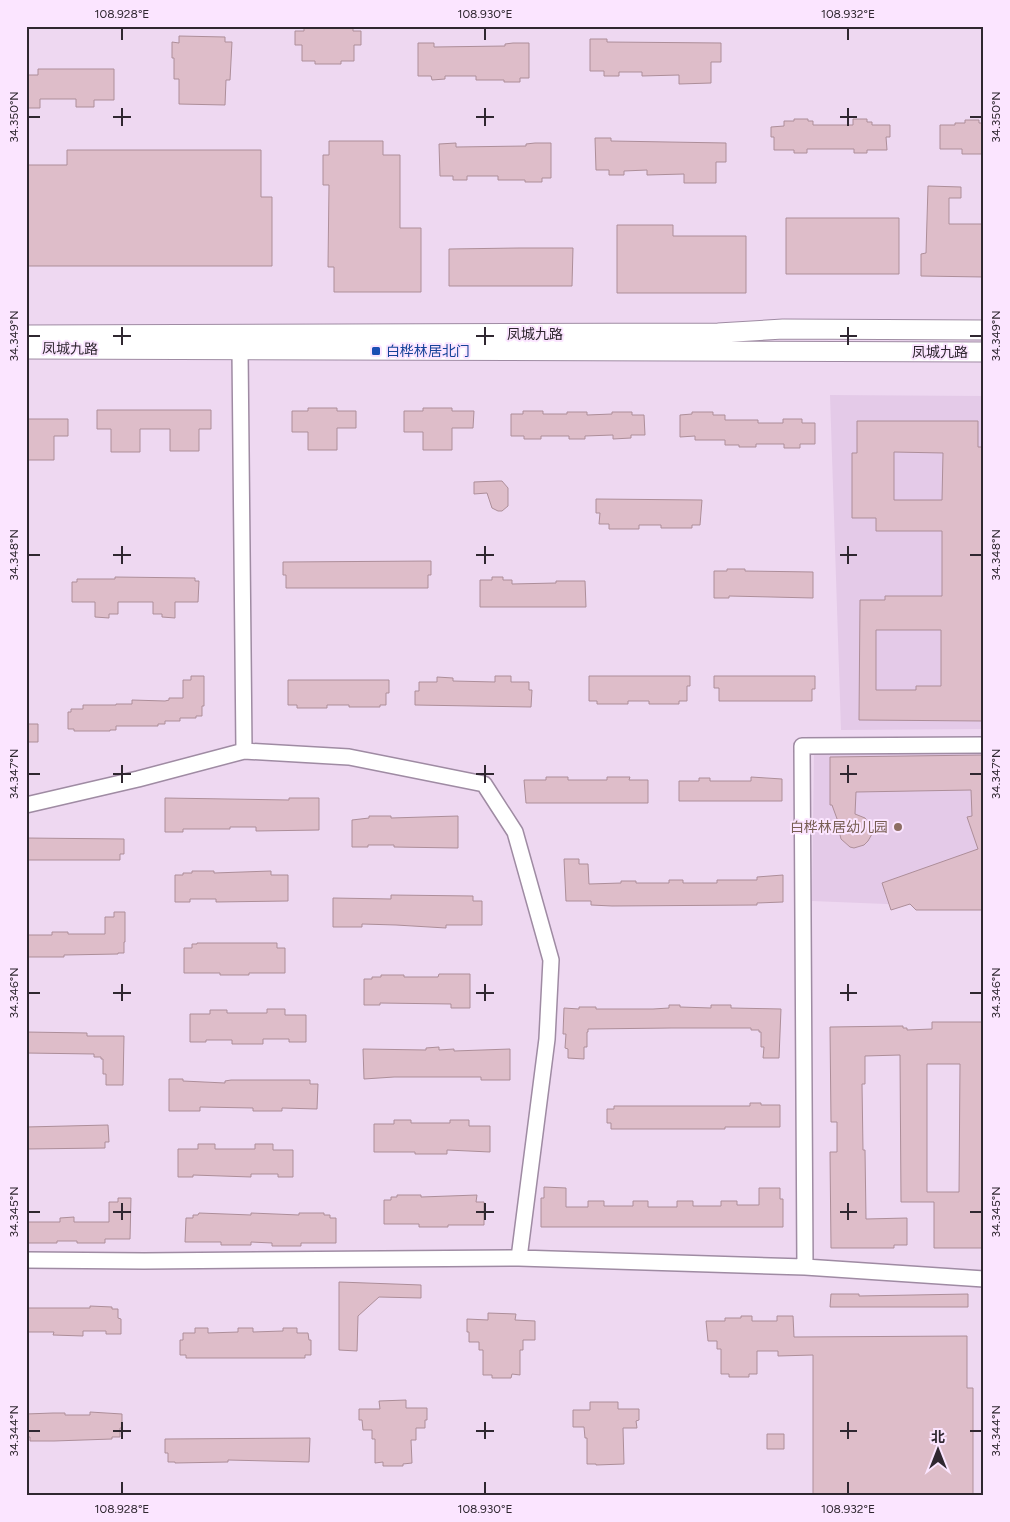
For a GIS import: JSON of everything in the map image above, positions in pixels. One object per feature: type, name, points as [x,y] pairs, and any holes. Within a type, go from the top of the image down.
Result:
[{"type":"street","name":"凤城九路","points":[[26,335],[718,333],[783,329],[984,330]]},
{"type":"street","name":"凤城九路","points":[[26,348],[984,352]]},
{"type":"street","points":[[240,350],[244,751]]},
{"type":"street","points":[[805,1267],[802,746],[984,745]]},
{"type":"street","points":[[26,805],[138,779],[244,751],[349,757],[484,784],[515,832],[551,960],[547,1039],[519,1258]]},
{"type":"street","points":[[26,1260],[154,1261],[519,1258],[805,1267],[984,1279]]},
{"type":"shaded area","points":[[830,395],[984,396],[984,729],[841,730]]},
{"type":"shaded area","name":"白桦林居幼儿园","points":[[814,751],[984,753],[984,908],[812,901]]},
{"type":"building","points":[[304,26],[353,26],[353,31],[361,31],[361,45],[354,45],[354,61],[341,61],[341,64],[315,64],[315,61],[302,61],[302,45],[295,45],[295,31],[304,31]]},
{"type":"building","points":[[179,36],[225,37],[225,42],[232,42],[230,80],[226,80],[225,105],[179,104],[179,79],[174,79],[172,42],[179,43]]},
{"type":"building","points":[[590,39],[607,39],[607,42],[721,43],[721,62],[711,62],[711,83],[679,84],[679,75],[642,76],[642,72],[619,72],[619,76],[604,76],[604,71],[590,71]]},
{"type":"building","points":[[418,43],[434,43],[434,47],[505,46],[505,44],[513,43],[529,43],[529,78],[520,78],[520,82],[504,82],[504,80],[476,80],[476,76],[445,76],[445,79],[432,80],[431,76],[418,76]]},
{"type":"building","points":[[38,69],[114,69],[114,100],[94,100],[94,107],[76,107],[76,99],[40,99],[40,108],[26,108],[26,75],[38,75]]},
{"type":"building","points":[[794,119],[808,119],[808,121],[813,121],[813,125],[853,125],[853,119],[867,119],[867,122],[872,122],[872,125],[890,125],[890,137],[886,137],[887,150],[867,150],[867,153],[854,153],[854,149],[807,149],[807,153],[794,153],[794,150],[774,150],[774,137],[771,137],[771,127],[784,126],[784,121],[794,121]]},
{"type":"building","points":[[965,120],[979,120],[979,123],[984,123],[982,154],[962,154],[962,149],[940,149],[940,125],[965,123]]},
{"type":"building","points":[[595,138],[611,138],[611,141],[726,143],[726,162],[716,162],[716,183],[684,183],[684,174],[647,175],[647,170],[624,171],[624,175],[609,175],[609,170],[596,170]]},
{"type":"building","points":[[329,141],[383,141],[383,155],[400,155],[400,228],[421,228],[421,292],[334,292],[334,267],[328,267],[329,185],[323,185],[323,155],[329,155]]},
{"type":"building","points":[[456,143],[456,147],[526,146],[526,144],[551,143],[551,178],[542,178],[542,182],[525,182],[525,180],[498,180],[498,176],[467,176],[467,180],[453,180],[453,176],[440,176],[439,144]]},
{"type":"building","points":[[67,150],[261,150],[261,197],[272,197],[272,266],[26,266],[26,165],[67,165]]},
{"type":"building","points":[[928,186],[961,187],[961,198],[949,198],[949,224],[984,224],[984,277],[921,276],[921,254],[926,253]]},
{"type":"building","points":[[786,218],[899,218],[899,274],[786,274]]},
{"type":"building","points":[[617,225],[673,225],[673,236],[746,236],[746,293],[617,293]]},
{"type":"building","points":[[573,248],[572,286],[449,286],[449,249]]},
{"type":"building","points":[[308,408],[337,408],[337,411],[356,411],[356,428],[337,428],[337,450],[308,450],[308,432],[292,432],[292,411],[308,411]]},
{"type":"building","points":[[423,408],[452,408],[452,411],[474,411],[473,428],[452,428],[452,450],[423,450],[423,432],[404,432],[404,411],[423,411]]},
{"type":"building","points":[[97,410],[211,410],[211,429],[199,429],[199,451],[170,451],[170,429],[140,429],[140,452],[111,452],[111,429],[97,429]]},
{"type":"building","points":[[523,411],[543,411],[543,414],[587,412],[587,415],[632,412],[632,415],[644,415],[645,435],[631,435],[631,438],[613,439],[613,435],[585,436],[585,439],[569,439],[569,436],[541,436],[541,439],[524,439],[524,436],[511,436],[511,414],[523,414]]},
{"type":"building","points":[[692,412],[713,412],[713,415],[725,415],[725,420],[758,420],[758,423],[783,423],[783,419],[802,419],[802,423],[815,423],[815,444],[800,444],[800,448],[784,448],[784,444],[756,444],[756,447],[739,447],[739,445],[725,445],[725,440],[695,440],[695,436],[680,437],[680,415],[692,414]]},
{"type":"building","points":[[26,419],[68,419],[68,436],[54,436],[54,460],[26,460]]},
{"type":"building","points":[[857,421],[978,421],[978,447],[983,447],[984,721],[859,720],[860,600],[885,600],[885,596],[942,596],[942,531],[876,531],[876,518],[852,518],[852,453],[857,453]],"holes":[[[894,452],[943,453],[942,500],[894,500]],[[876,630],[941,630],[941,686],[916,686],[916,690],[876,690]]]},
{"type":"building","points":[[502,481],[508,488],[508,506],[502,511],[492,508],[487,493],[474,494],[474,482]]},
{"type":"building","points":[[596,499],[702,500],[700,525],[692,525],[692,528],[661,528],[661,525],[639,525],[639,529],[609,529],[609,524],[599,524],[600,513],[596,513]]},
{"type":"building","points":[[431,561],[431,575],[428,575],[428,588],[286,588],[286,575],[283,575],[283,562]]},
{"type":"building","points":[[727,569],[813,572],[813,598],[729,596],[729,598],[714,598],[714,571],[727,571]]},
{"type":"building","points":[[115,577],[195,578],[195,581],[199,581],[198,602],[175,602],[175,618],[162,617],[162,614],[153,614],[153,602],[118,602],[118,614],[109,614],[109,618],[95,617],[95,602],[72,602],[72,582],[77,582],[77,579],[115,579]]},
{"type":"building","points":[[492,577],[503,577],[503,580],[512,580],[512,584],[585,581],[586,607],[480,607],[480,580],[492,580]]},
{"type":"building","points":[[191,676],[204,676],[202,716],[180,718],[180,721],[165,721],[165,724],[158,724],[158,726],[116,726],[116,730],[110,731],[74,731],[74,729],[68,729],[68,712],[71,712],[71,709],[83,709],[83,705],[132,704],[132,700],[165,701],[169,700],[169,698],[183,698],[183,680],[191,680]]},
{"type":"building","points":[[495,676],[511,676],[511,682],[529,682],[529,690],[532,690],[531,707],[415,705],[415,691],[419,691],[419,682],[437,682],[437,677],[453,678],[453,681],[495,682]]},
{"type":"building","points":[[589,676],[690,676],[690,686],[687,686],[687,701],[679,701],[679,704],[649,704],[649,701],[628,701],[628,704],[597,704],[597,701],[589,701]]},
{"type":"building","points":[[714,676],[815,676],[815,689],[812,689],[812,701],[719,701],[719,688],[714,688]]},
{"type":"building","points":[[288,680],[389,680],[389,693],[386,693],[386,705],[380,705],[380,707],[327,705],[327,708],[297,708],[297,705],[288,705]]},
{"type":"building","points":[[26,724],[38,724],[38,742],[26,742]]},
{"type":"building","points":[[984,755],[984,910],[916,910],[910,904],[891,910],[882,883],[978,849],[967,817],[972,816],[971,790],[856,792],[855,814],[865,818],[869,823],[872,834],[864,845],[854,848],[841,839],[840,827],[832,805],[830,805],[830,757]]},
{"type":"building","points":[[546,777],[568,777],[568,780],[607,780],[607,777],[630,777],[629,780],[648,780],[648,803],[526,803],[524,780],[546,780]]},
{"type":"building","points":[[751,777],[782,779],[782,801],[679,801],[679,781],[699,781],[699,778],[710,778],[710,781],[751,781]]},
{"type":"building","points":[[165,798],[289,800],[289,798],[319,798],[319,830],[256,831],[256,827],[230,827],[230,829],[183,829],[183,832],[165,832]]},
{"type":"building","points":[[369,816],[391,816],[391,818],[458,816],[458,848],[394,847],[394,845],[352,847],[352,820],[369,818]]},
{"type":"building","points":[[26,838],[124,839],[124,854],[120,854],[120,860],[26,860]]},
{"type":"building","points":[[564,859],[579,859],[579,864],[588,864],[589,884],[621,883],[621,881],[669,883],[669,880],[683,880],[683,883],[717,883],[717,880],[757,880],[757,877],[783,875],[783,902],[757,903],[757,905],[612,906],[591,905],[591,901],[566,901]]},
{"type":"building","points":[[192,871],[214,871],[214,873],[271,871],[271,875],[288,875],[288,901],[216,902],[216,899],[190,899],[190,902],[175,902],[175,875],[192,873]]},
{"type":"building","points":[[391,895],[473,896],[473,901],[482,901],[482,925],[446,925],[446,928],[362,924],[362,927],[333,927],[333,898],[391,899]]},
{"type":"building","points":[[114,912],[125,912],[124,953],[64,955],[64,957],[26,957],[26,935],[52,935],[52,932],[105,934],[105,917],[114,917]]},
{"type":"building","points":[[277,943],[277,948],[285,948],[285,973],[220,975],[220,973],[184,973],[184,948],[192,948],[192,944]]},
{"type":"building","points":[[439,974],[470,974],[470,1008],[451,1008],[451,1004],[380,1003],[380,1005],[364,1005],[364,979],[381,977],[381,975],[438,977]]},
{"type":"building","points":[[669,1005],[711,1008],[711,1005],[731,1005],[731,1008],[781,1009],[779,1058],[763,1058],[764,1047],[761,1047],[761,1032],[759,1030],[751,1030],[751,1028],[671,1028],[588,1029],[587,1047],[584,1047],[584,1059],[568,1058],[568,1049],[565,1048],[566,1034],[563,1034],[564,1008],[653,1009],[669,1008]]},
{"type":"building","points":[[267,1009],[285,1009],[285,1015],[306,1015],[306,1042],[289,1042],[289,1039],[263,1039],[263,1044],[232,1044],[232,1040],[190,1042],[190,1014],[210,1014],[210,1010],[227,1010],[227,1013],[267,1013]]},
{"type":"building","points":[[932,1022],[984,1022],[984,1248],[934,1248],[934,1202],[901,1202],[900,1055],[865,1056],[865,1084],[862,1084],[863,1150],[865,1150],[866,1219],[907,1218],[907,1245],[894,1245],[894,1248],[831,1248],[830,1152],[837,1152],[837,1122],[831,1122],[830,1027],[903,1026],[907,1030],[932,1029]],"holes":[[[927,1064],[960,1064],[959,1192],[927,1192]]]},
{"type":"building","points":[[26,1032],[87,1033],[87,1036],[124,1036],[123,1085],[106,1085],[106,1074],[103,1074],[103,1059],[101,1057],[94,1057],[94,1054],[26,1053]]},
{"type":"building","points":[[439,1047],[439,1050],[454,1049],[454,1051],[510,1049],[510,1080],[481,1080],[481,1077],[364,1079],[363,1049],[426,1050],[426,1048]]},
{"type":"building","points":[[169,1079],[225,1083],[225,1081],[231,1080],[310,1080],[310,1084],[318,1084],[317,1109],[282,1108],[282,1111],[253,1111],[253,1108],[200,1107],[200,1111],[169,1111]]},
{"type":"building","points":[[750,1103],[780,1105],[780,1127],[611,1129],[611,1123],[607,1123],[607,1109],[614,1109],[614,1106],[750,1106]]},
{"type":"building","points":[[394,1120],[411,1120],[411,1123],[450,1123],[450,1120],[469,1120],[469,1126],[490,1126],[490,1152],[447,1150],[447,1154],[415,1154],[415,1152],[374,1152],[374,1124],[394,1124]]},
{"type":"building","points":[[108,1125],[109,1142],[105,1142],[105,1148],[26,1149],[26,1127]]},
{"type":"building","points":[[198,1144],[215,1144],[215,1149],[255,1149],[255,1144],[273,1144],[273,1150],[293,1150],[293,1177],[278,1177],[278,1174],[251,1174],[251,1177],[193,1175],[193,1177],[178,1177],[178,1149],[198,1149]]},
{"type":"building","points":[[544,1187],[566,1188],[566,1207],[588,1207],[588,1201],[604,1201],[604,1206],[633,1206],[633,1201],[648,1201],[648,1207],[677,1207],[677,1201],[693,1201],[693,1206],[721,1206],[721,1201],[737,1201],[737,1205],[759,1205],[759,1188],[780,1188],[780,1199],[783,1199],[783,1227],[541,1227],[541,1198],[544,1198]]},
{"type":"building","points":[[397,1195],[421,1195],[421,1197],[477,1195],[476,1202],[484,1202],[484,1225],[419,1227],[419,1224],[384,1224],[384,1200],[391,1200],[391,1197],[397,1197]]},
{"type":"building","points":[[118,1198],[131,1198],[130,1239],[105,1239],[105,1243],[57,1241],[57,1243],[26,1243],[26,1222],[60,1222],[60,1218],[74,1217],[74,1222],[109,1222],[109,1202],[118,1202]]},
{"type":"building","points":[[199,1213],[299,1215],[299,1213],[324,1213],[324,1215],[330,1215],[330,1218],[336,1218],[336,1243],[301,1243],[301,1246],[272,1246],[272,1243],[251,1242],[251,1245],[221,1245],[221,1242],[185,1242],[186,1218],[193,1218],[193,1215],[198,1215]]},
{"type":"building","points":[[339,1282],[421,1285],[421,1298],[379,1297],[358,1316],[357,1351],[339,1350]]},
{"type":"building","points":[[831,1294],[859,1294],[859,1296],[968,1294],[968,1307],[830,1307]]},
{"type":"building","points":[[90,1306],[118,1309],[118,1318],[121,1319],[121,1334],[106,1334],[106,1331],[83,1331],[83,1336],[53,1335],[54,1332],[26,1332],[26,1308],[90,1308]]},
{"type":"building","points":[[488,1313],[516,1314],[515,1320],[535,1321],[535,1340],[523,1340],[523,1350],[520,1350],[520,1375],[512,1374],[511,1378],[492,1378],[492,1375],[483,1375],[483,1350],[479,1350],[479,1342],[469,1342],[467,1319],[488,1320]]},
{"type":"building","points":[[741,1316],[752,1316],[752,1321],[777,1321],[777,1316],[793,1316],[794,1337],[967,1336],[967,1388],[973,1388],[973,1496],[813,1496],[813,1355],[778,1356],[778,1351],[757,1351],[757,1374],[749,1374],[749,1377],[729,1377],[729,1374],[721,1374],[721,1349],[717,1349],[717,1341],[708,1341],[706,1321],[725,1321],[725,1318],[741,1318]]},
{"type":"building","points":[[195,1328],[208,1328],[208,1333],[238,1332],[238,1328],[253,1328],[253,1332],[283,1331],[283,1328],[297,1328],[297,1333],[308,1333],[309,1340],[311,1340],[311,1355],[305,1355],[305,1358],[186,1358],[186,1355],[180,1355],[180,1340],[183,1340],[183,1333],[195,1333]]},
{"type":"building","points":[[406,1400],[406,1408],[427,1408],[425,1428],[416,1428],[416,1440],[411,1440],[412,1463],[403,1464],[403,1466],[383,1466],[383,1462],[375,1463],[375,1439],[372,1439],[372,1430],[363,1430],[362,1420],[359,1420],[359,1409],[380,1409],[379,1401]]},
{"type":"building","points":[[590,1402],[618,1402],[618,1409],[639,1409],[639,1420],[636,1421],[637,1428],[623,1428],[624,1464],[587,1464],[587,1438],[585,1438],[584,1427],[573,1427],[573,1410],[590,1410]]},
{"type":"building","points":[[90,1412],[122,1414],[120,1437],[112,1437],[112,1439],[30,1441],[30,1437],[26,1437],[26,1414],[65,1413],[65,1415],[90,1415]]},
{"type":"building","points":[[767,1434],[784,1434],[784,1449],[767,1449]]},
{"type":"building","points":[[310,1438],[309,1462],[228,1460],[228,1462],[175,1463],[168,1462],[168,1453],[165,1453],[165,1439]]},
{"type":"place","name":"白桦林居北门","points":[[376,351]]},
{"type":"place","name":"白桦林居幼儿园","points":[[898,827]]}]
